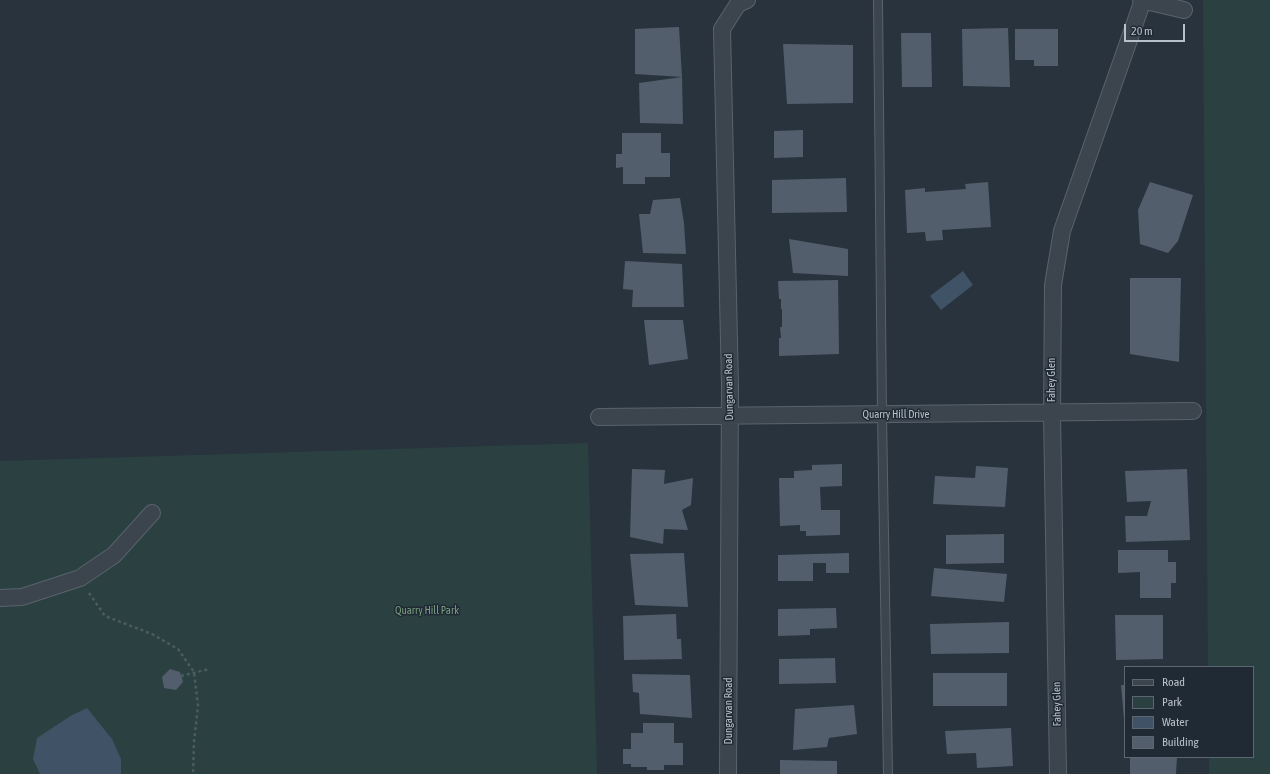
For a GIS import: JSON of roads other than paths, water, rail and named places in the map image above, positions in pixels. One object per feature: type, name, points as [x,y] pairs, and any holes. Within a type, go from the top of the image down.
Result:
[{"type":"street","points":[[1143,0],[1184,10]]},
{"type":"street","name":"Fahey Glen","points":[[1058,774],[1052,414],[1053,285],[1062,231],[1143,0]]},
{"type":"street","name":"Dungarvan Road","points":[[728,774],[730,416],[722,29],[742,2]]},
{"type":"street","name":"Quarry Hill Drive","points":[[599,417],[1052,414],[1193,411]]},
{"type":"street","points":[[0,598],[22,597],[80,578],[114,555],[152,512]]},
{"type":"lane","points":[[878,0],[882,415],[888,774]]},
{"type":"water","points":[[963,271],[973,285],[941,310],[930,296]]},
{"type":"water","points":[[87,708],[112,739],[121,759],[121,774],[40,774],[33,759],[37,738],[72,715]]},
{"type":"park label","name":"Quarry Hill Park","points":[[427,611]]}]
